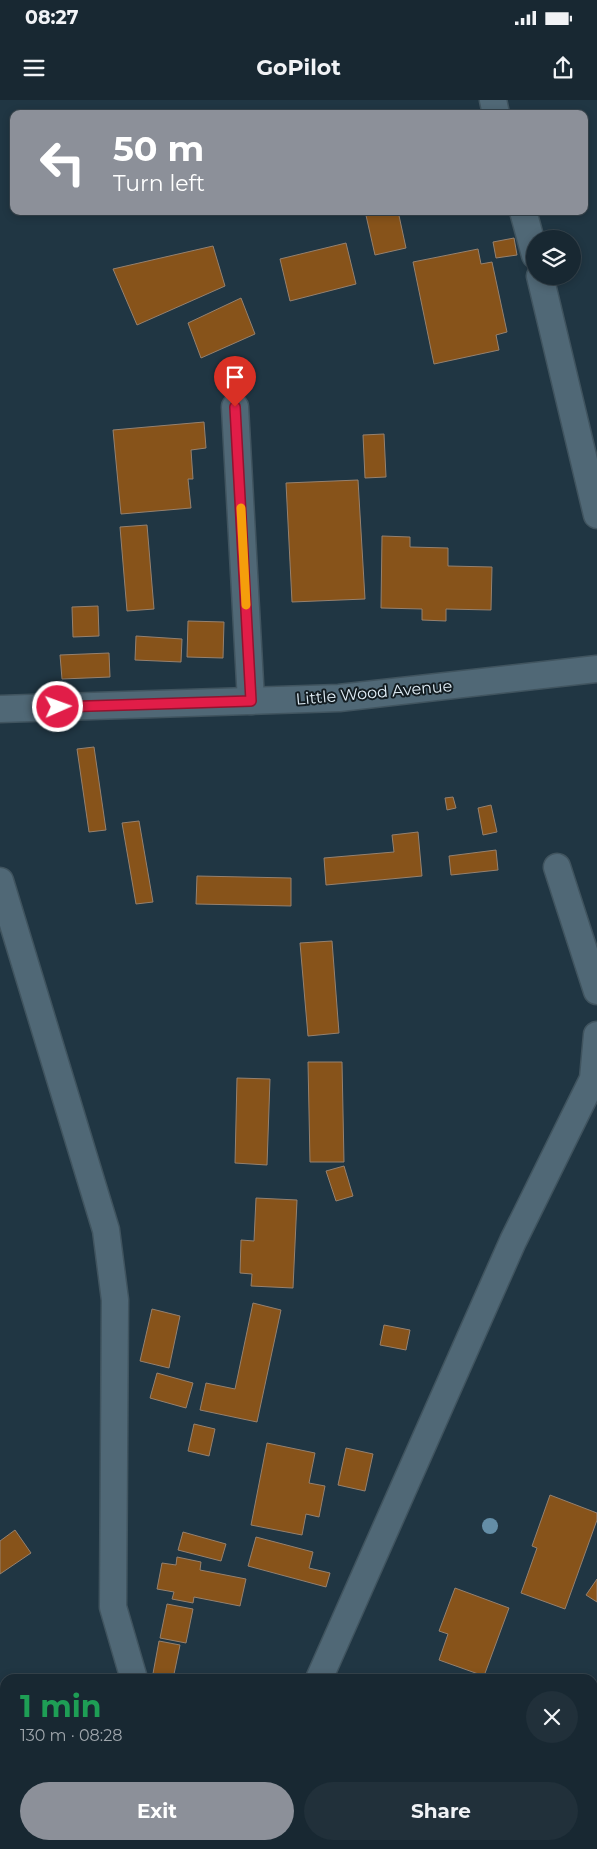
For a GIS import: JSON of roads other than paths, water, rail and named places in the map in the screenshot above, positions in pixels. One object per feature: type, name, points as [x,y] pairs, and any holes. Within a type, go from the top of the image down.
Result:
[{"type":"street","points":[[524,215],[528,230]]},
{"type":"street","points":[[542,285],[597,515]]},
{"type":"street","points":[[235,407],[251,701]]},
{"type":"street","name":"Little Wood Avenue","points":[[0,709],[339,698],[597,668]]},
{"type":"street","points":[[557,866],[597,991]]},
{"type":"street","points":[[0,881],[106,1230],[115,1300],[113,1607],[133,1674]]},
{"type":"street","points":[[321,1674],[513,1241],[593,1079],[597,1034]]}]
